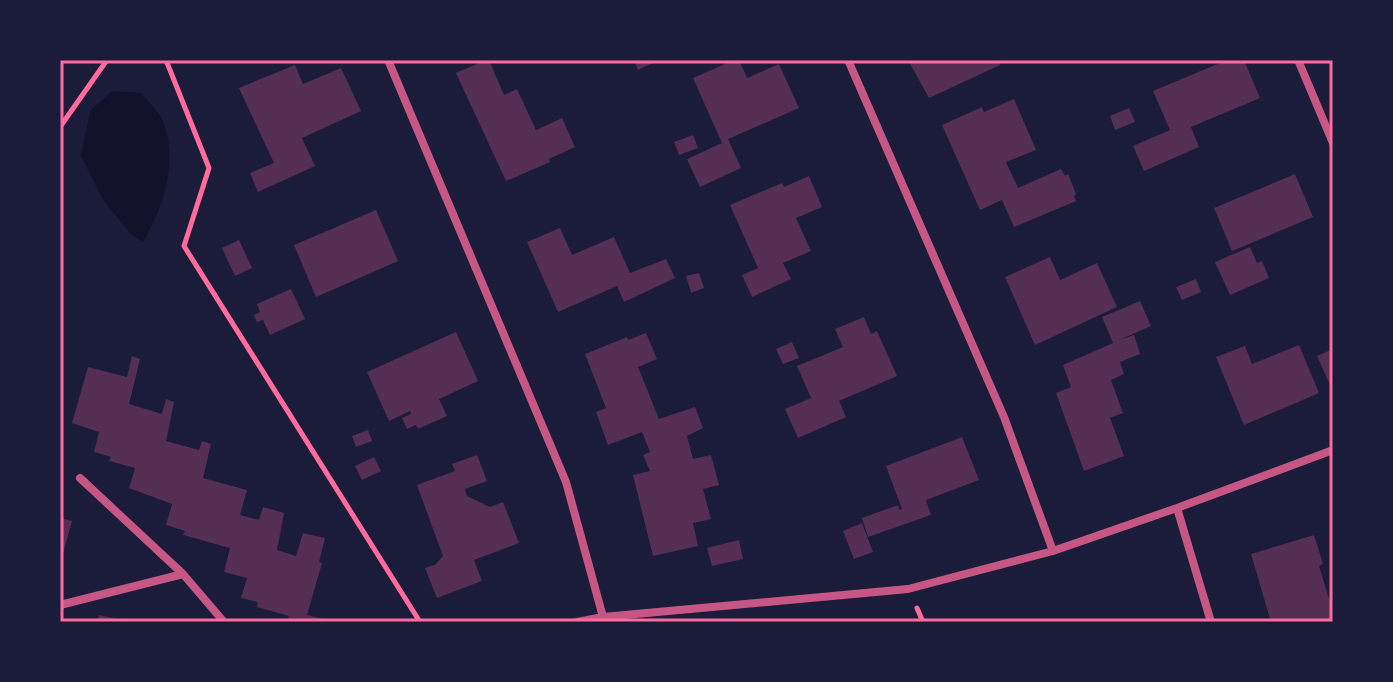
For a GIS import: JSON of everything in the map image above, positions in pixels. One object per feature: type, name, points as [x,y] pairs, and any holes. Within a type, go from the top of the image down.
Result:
[{"type":"street","points":[[388,60],[566,482],[603,617]]},
{"type":"street","points":[[848,60],[1004,417],[1053,551]]},
{"type":"street","points":[[1298,60],[1333,143]]},
{"type":"street","points":[[577,622],[908,589],[1053,551],[1333,450]]},
{"type":"street","points":[[80,478],[183,574],[224,622]]},
{"type":"street","points":[[1177,508],[1211,622]]},
{"type":"street","points":[[60,605],[183,574]]},
{"type":"path","points":[[60,127],[107,60]]},
{"type":"path","points":[[166,60],[209,168],[184,246],[420,622]]},
{"type":"shaded area","points":[[112,91],[141,93],[161,117],[167,132],[167,181],[163,198],[143,242],[130,233],[103,200],[81,156],[90,111]]},
{"type":"building","points":[[489,60],[504,95],[517,89],[536,130],[562,118],[575,147],[549,159],[550,162],[506,181],[456,73]]},
{"type":"building","points":[[634,60],[659,60],[638,70]]},
{"type":"building","points":[[739,60],[747,78],[779,64],[799,108],[728,139],[741,168],[700,187],[687,159],[722,143],[693,78]]},
{"type":"building","points":[[908,60],[998,60],[1000,65],[929,98]]},
{"type":"building","points":[[1227,60],[1244,60],[1260,98],[1191,127],[1199,147],[1144,171],[1133,146],[1170,130],[1153,91]]},
{"type":"building","points":[[295,65],[303,84],[341,68],[361,111],[302,138],[315,166],[258,192],[250,173],[274,163],[239,88]]},
{"type":"building","points":[[1014,99],[1036,150],[1006,162],[1018,188],[1061,169],[1065,176],[1068,174],[1076,201],[1014,227],[1002,200],[980,210],[942,125],[982,107],[984,112]]},
{"type":"building","points":[[1129,108],[1135,122],[1115,130],[1110,116]]},
{"type":"building","points":[[693,135],[698,148],[679,155],[674,142]]},
{"type":"building","points":[[1295,174],[1313,217],[1232,251],[1214,208]]},
{"type":"building","points":[[809,176],[822,207],[796,218],[811,251],[783,263],[791,279],[752,297],[742,275],[758,268],[730,205],[782,183],[784,187]]},
{"type":"building","points":[[376,210],[398,261],[316,297],[294,245]]},
{"type":"building","points":[[560,228],[572,255],[614,237],[630,273],[666,259],[675,278],[624,302],[617,286],[558,312],[527,242]]},
{"type":"building","points":[[239,240],[252,268],[235,276],[222,248]]},
{"type":"building","points":[[1250,247],[1257,263],[1262,261],[1269,278],[1230,295],[1215,262]]},
{"type":"building","points":[[1050,257],[1060,280],[1097,263],[1117,307],[1035,345],[1005,277]]},
{"type":"building","points":[[699,273],[704,288],[691,293],[686,276]]},
{"type":"building","points":[[1196,279],[1201,292],[1182,300],[1176,287]]},
{"type":"building","points":[[291,289],[305,319],[270,335],[263,320],[257,322],[254,315],[260,312],[257,304]]},
{"type":"building","points":[[1140,301],[1151,326],[1119,340],[1134,335],[1140,354],[1120,362],[1124,374],[1111,380],[1123,413],[1110,418],[1124,456],[1084,471],[1056,393],[1071,387],[1063,365],[1113,343],[1102,317]]},
{"type":"building","points":[[864,317],[871,334],[877,331],[897,376],[839,401],[846,417],[798,438],[785,409],[811,398],[797,366],[843,347],[835,329]]},
{"type":"building","points":[[456,332],[478,381],[439,399],[447,416],[418,429],[416,425],[407,429],[402,418],[411,414],[410,411],[389,421],[367,372]]},
{"type":"building","points":[[646,333],[657,359],[638,367],[659,419],[695,407],[703,428],[687,436],[693,459],[711,455],[719,485],[703,489],[711,519],[693,523],[698,546],[653,556],[633,475],[650,471],[643,455],[650,452],[642,432],[608,445],[596,412],[606,408],[585,354],[627,337],[628,340]]},
{"type":"building","points":[[792,342],[799,358],[783,364],[776,349]]},
{"type":"building","points":[[1299,345],[1319,393],[1244,425],[1216,357],[1245,346],[1252,364]]},
{"type":"building","points":[[1333,349],[1333,384],[1330,385],[1317,356]]},
{"type":"building","points":[[132,356],[140,359],[129,404],[162,414],[166,399],[174,402],[166,441],[199,450],[202,441],[211,444],[203,478],[247,490],[240,515],[259,520],[263,507],[284,513],[277,550],[296,556],[303,533],[325,538],[319,562],[322,563],[307,615],[323,619],[322,622],[287,622],[289,616],[257,607],[258,602],[241,598],[247,578],[224,572],[230,548],[183,535],[185,531],[166,525],[172,504],[129,488],[135,468],[109,461],[111,457],[94,452],[99,432],[72,423],[88,367],[127,377]]},
{"type":"building","points":[[368,430],[372,441],[356,447],[352,436]]},
{"type":"building","points":[[962,437],[979,480],[926,500],[931,515],[868,537],[862,518],[898,505],[899,510],[902,509],[886,466]]},
{"type":"building","points":[[477,455],[487,481],[465,489],[467,496],[490,507],[503,502],[519,543],[474,560],[482,581],[437,598],[425,568],[435,565],[443,556],[417,485],[455,471],[452,464]]},
{"type":"building","points":[[374,457],[381,471],[362,480],[355,466]]},
{"type":"building","points":[[60,518],[72,521],[61,561],[60,561]]},
{"type":"building","points":[[862,523],[873,552],[854,559],[843,531]]},
{"type":"building","points":[[1314,535],[1323,564],[1319,566],[1333,612],[1333,622],[1271,622],[1251,554]]},
{"type":"building","points":[[739,540],[743,559],[712,566],[707,548]]},
{"type":"building","points":[[99,615],[117,619],[116,622],[97,622]]}]
